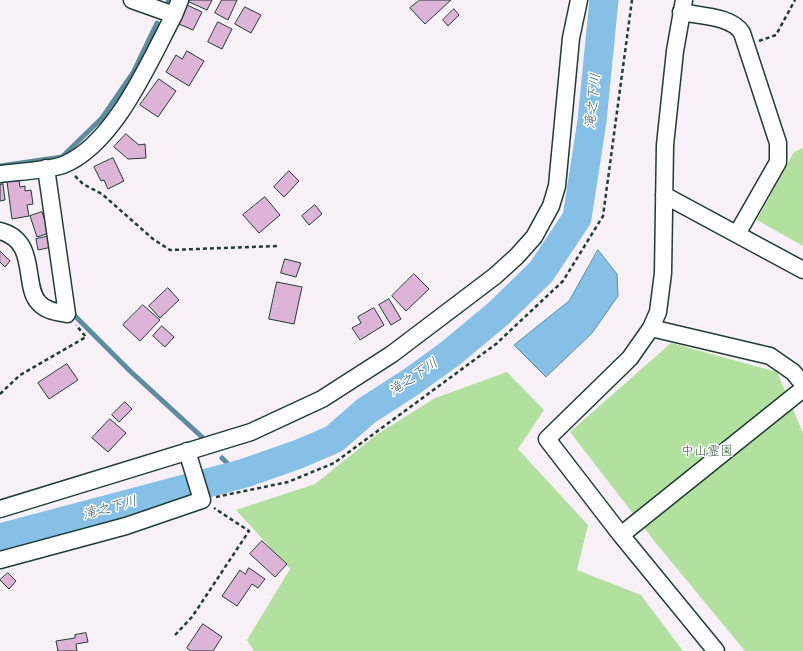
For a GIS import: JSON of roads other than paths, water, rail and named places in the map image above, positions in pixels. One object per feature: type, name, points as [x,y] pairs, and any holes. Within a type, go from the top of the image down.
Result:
[{"type":"street","points":[[132,0],[174,15]]},
{"type":"street","points":[[0,174],[63,165],[88,149],[108,129],[126,102],[174,15],[180,0]]},
{"type":"street","points":[[0,509],[188,455],[251,432],[322,399],[392,354],[468,297],[506,266],[534,237],[551,206],[557,186],[571,38],[579,0]]},
{"type":"street","points":[[716,651],[621,535],[547,438],[630,358],[651,328],[658,312],[663,273],[665,145],[675,51],[683,6],[738,26],[778,143],[778,162],[737,234]]},
{"type":"street","points":[[0,231],[8,233],[19,244],[27,258],[34,293],[38,303],[48,310],[67,314],[46,168]]},
{"type":"street","points":[[664,195],[803,270]]},
{"type":"street","points":[[651,328],[770,356],[793,372],[803,384]]},
{"type":"street","points":[[621,535],[803,389]]},
{"type":"street","points":[[0,560],[126,526],[201,498],[188,455]]},
{"type":"water","points":[[598,250],[617,274],[618,296],[592,333],[546,377],[514,345],[569,301]]},
{"type":"waterway","points":[[167,5],[169,0]]},
{"type":"waterway","name":"滝之下川","points":[[0,538],[245,473],[299,454],[334,439],[366,411],[411,382],[451,353],[499,313],[541,272],[577,218],[592,121],[604,0]]},
{"type":"waterway","points":[[0,166],[62,157],[102,118],[133,73],[157,23]]},
{"type":"waterway","points":[[74,315],[130,371],[202,437]]},
{"type":"waterway","points":[[222,458],[239,475]]},
{"type":"park label","name":"中山霊園","points":[[707,452]]}]
